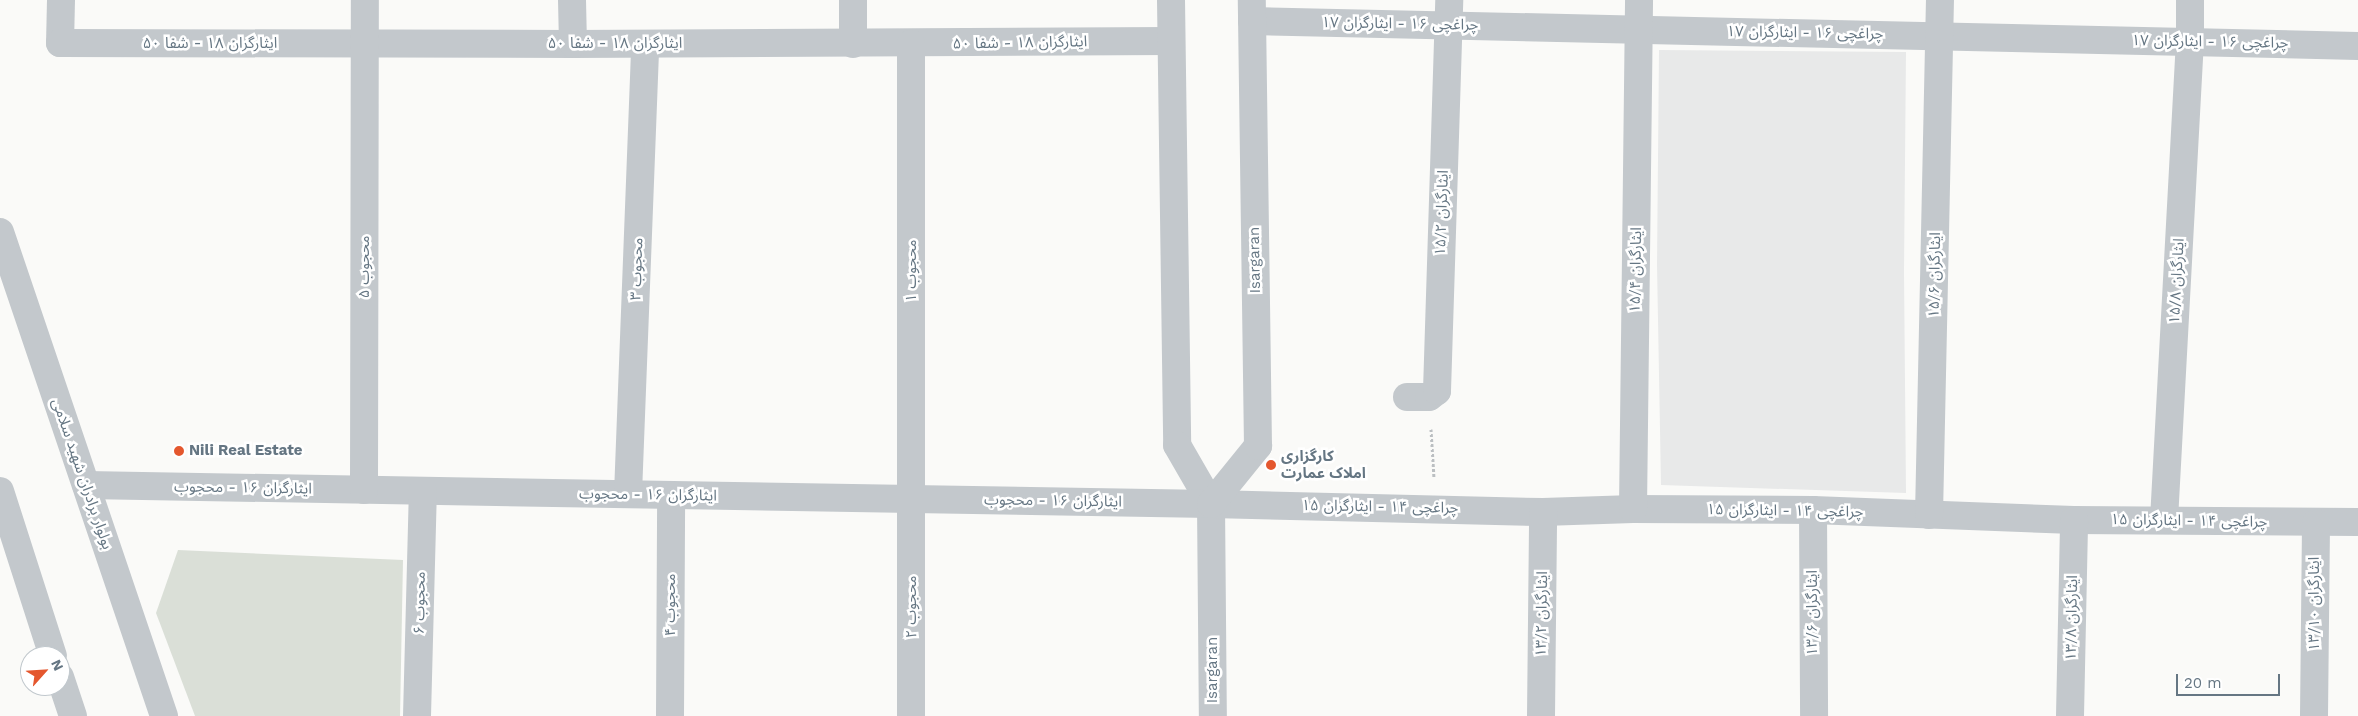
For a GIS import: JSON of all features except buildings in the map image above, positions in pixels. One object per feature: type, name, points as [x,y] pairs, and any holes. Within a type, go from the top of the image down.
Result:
[{"type":"street","name":"ایثارگران ۱۸ - شفا ۵۰","points":[[61,0],[60,43],[912,44],[1170,41]]},
{"type":"street","name":"محجوب ۵","points":[[364,490],[366,0]]},
{"type":"street","points":[[572,0],[573,44]]},
{"type":"street","points":[[853,0],[853,44]]},
{"type":"street","name":"Isargaran","points":[[1171,0],[1170,41],[1178,445],[1211,504],[1213,716]]},
{"type":"street","name":"ایثارگران ۱۵/۴","points":[[1633,509],[1639,0]]},
{"type":"street","name":"ایثارگران ۱۵/۶","points":[[1929,515],[1940,0]]},
{"type":"street","name":"ایثارگران ۱۵/۸","points":[[2164,520],[2190,42],[2190,0]]},
{"type":"street","name":"Isargaran","points":[[1211,504],[1258,446],[1252,10]]},
{"type":"street","name":"چراغچی ۱۶ - ایثارگران ۱۷","points":[[1252,10],[1449,12],[1639,30],[2358,46]]},
{"type":"street","name":"ایثارگران ۱۵/۲","points":[[1418,397],[1437,391],[1449,12]]},
{"type":"street","name":"محجوب ۳","points":[[628,494],[645,44]]},
{"type":"street","name":"محجوب ۱","points":[[912,44],[912,499]]},
{"type":"street","name":"بولوار برادران شهید سلامی","points":[[0,232],[164,716]]},
{"type":"street","name":"ایثارگران ۱۶ - محجوب","points":[[86,485],[1211,504]]},
{"type":"street","points":[[0,491],[11,558],[49,646]]},
{"type":"street","name":"محجوب ۶","points":[[417,716],[423,491]]},
{"type":"street","name":"محجوب ۴","points":[[670,716],[671,495]]},
{"type":"street","name":"محجوب ۲","points":[[911,716],[912,499]]},
{"type":"street","name":"چراغچی ۱۴ - ایثارگران ۱۵","points":[[1211,504],[1543,512],[1633,509],[1814,510],[2074,520],[2358,522]]},
{"type":"street","name":"ایثارگران ۱۳/۶","points":[[1814,510],[1814,716]]},
{"type":"street","name":"ایثارگران ۱۳/۲","points":[[1541,716],[1543,512]]},
{"type":"street","name":"ایثارگران ۱۳/۸","points":[[2070,716],[2074,520]]},
{"type":"street","name":"ایثارگران ۱۳/۱۰","points":[[2314,716],[2316,523]]},
{"type":"street","points":[[66,696],[73,716]]},
{"type":"path","points":[[1418,397],[1436,508]]},
{"type":"shaded area","points":[[1659,50],[1906,52],[1904,272],[1906,493],[1661,485],[1657,265]]},
{"type":"shaded area","points":[[178,550],[403,560],[400,716],[195,716],[156,613]]},
{"type":"place","name":"Nili Real Estate","points":[[179,451]]},
{"type":"place","name":"کارگزاری املاک عمارت","points":[[1271,465]]}]
